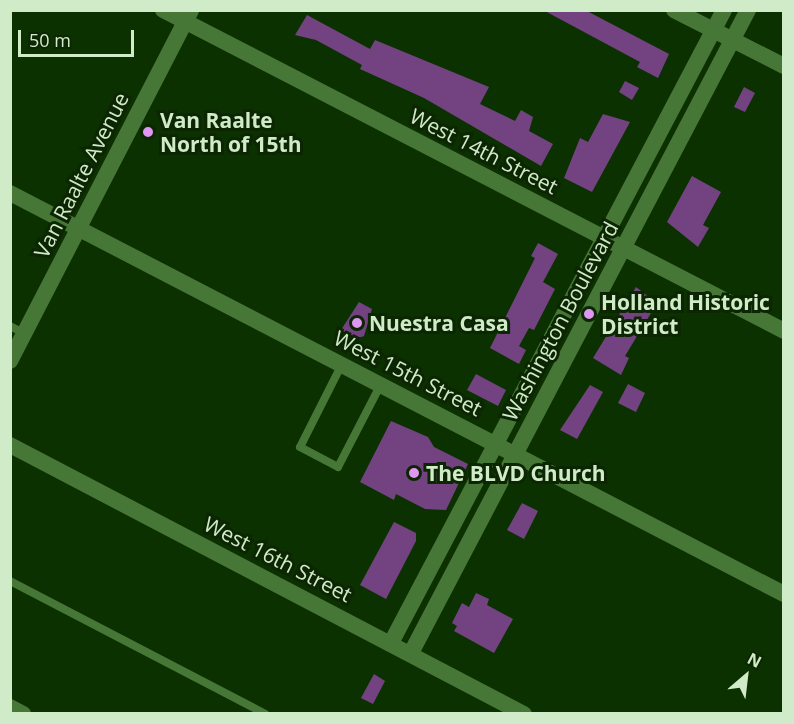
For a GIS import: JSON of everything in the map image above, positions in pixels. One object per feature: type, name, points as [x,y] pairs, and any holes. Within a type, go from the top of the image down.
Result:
[{"type":"street","name":"West 14th Street","points":[[163,10],[188,16],[783,331]]},
{"type":"street","points":[[674,10],[783,66]]},
{"type":"street","name":"Washington Boulevard","points":[[391,643],[724,10]]},
{"type":"street","name":"Washington Boulevard","points":[[411,653],[748,10]]},
{"type":"street","name":"Van Raalte Avenue","points":[[10,361],[18,330],[79,228],[188,16]]},
{"type":"street","name":"West 15th Street","points":[[10,193],[783,594]]},
{"type":"street","name":"West 16th Street","points":[[10,445],[524,714]]},
{"type":"street","points":[[10,706],[23,714]]},
{"type":"lane","points":[[342,364],[300,447],[338,467],[381,384]]},
{"type":"lane","points":[[10,581],[266,714]]},
{"type":"building","points":[[543,10],[585,10],[669,54],[658,78],[637,67],[640,62]]},
{"type":"building","points":[[307,15],[370,49],[375,40],[489,87],[480,104],[515,121],[521,110],[533,117],[529,131],[553,144],[541,166],[424,98],[360,69],[362,65],[316,40],[295,35]]},
{"type":"building","points":[[625,81],[639,88],[632,100],[619,92]]},
{"type":"building","points":[[744,87],[755,93],[745,112],[734,107]]},
{"type":"building","points":[[603,114],[630,122],[592,192],[564,178],[580,138],[588,142]]},
{"type":"building","points":[[692,176],[721,192],[703,225],[709,228],[698,247],[667,222]]},
{"type":"building","points":[[538,243],[558,254],[543,282],[555,289],[534,330],[529,328],[519,346],[526,350],[519,364],[490,348],[535,258],[531,256]]},
{"type":"building","points":[[636,287],[657,303],[625,356],[629,358],[621,375],[593,358]]},
{"type":"building","name":"Nuestra Casa","points":[[359,302],[372,309],[364,336],[358,338],[341,330]]},
{"type":"building","points":[[476,374],[506,390],[498,406],[467,390]]},
{"type":"building","points":[[628,384],[645,393],[636,412],[618,403]]},
{"type":"building","points":[[590,385],[603,392],[577,439],[560,430]]},
{"type":"building","name":"The BLVD Church","points":[[391,421],[428,437],[434,447],[468,464],[446,510],[425,509],[396,494],[394,500],[360,482]]},
{"type":"building","points":[[522,503],[538,511],[524,539],[507,530]]},
{"type":"building","points":[[394,522],[416,533],[416,541],[386,599],[360,585]]},
{"type":"building","points":[[476,593],[489,599],[487,605],[513,619],[494,653],[454,631],[457,626],[452,623],[462,603],[469,607]]},
{"type":"building","points":[[374,674],[385,681],[373,704],[361,698]]},
{"type":"place","name":"Van Raalte North of 15th","points":[[148,132]]},
{"type":"place","name":"Holland Historic District","points":[[589,314]]},
{"type":"place","name":"Nuestra Casa","points":[[357,323]]},
{"type":"place","name":"The BLVD Church","points":[[414,473]]}]
